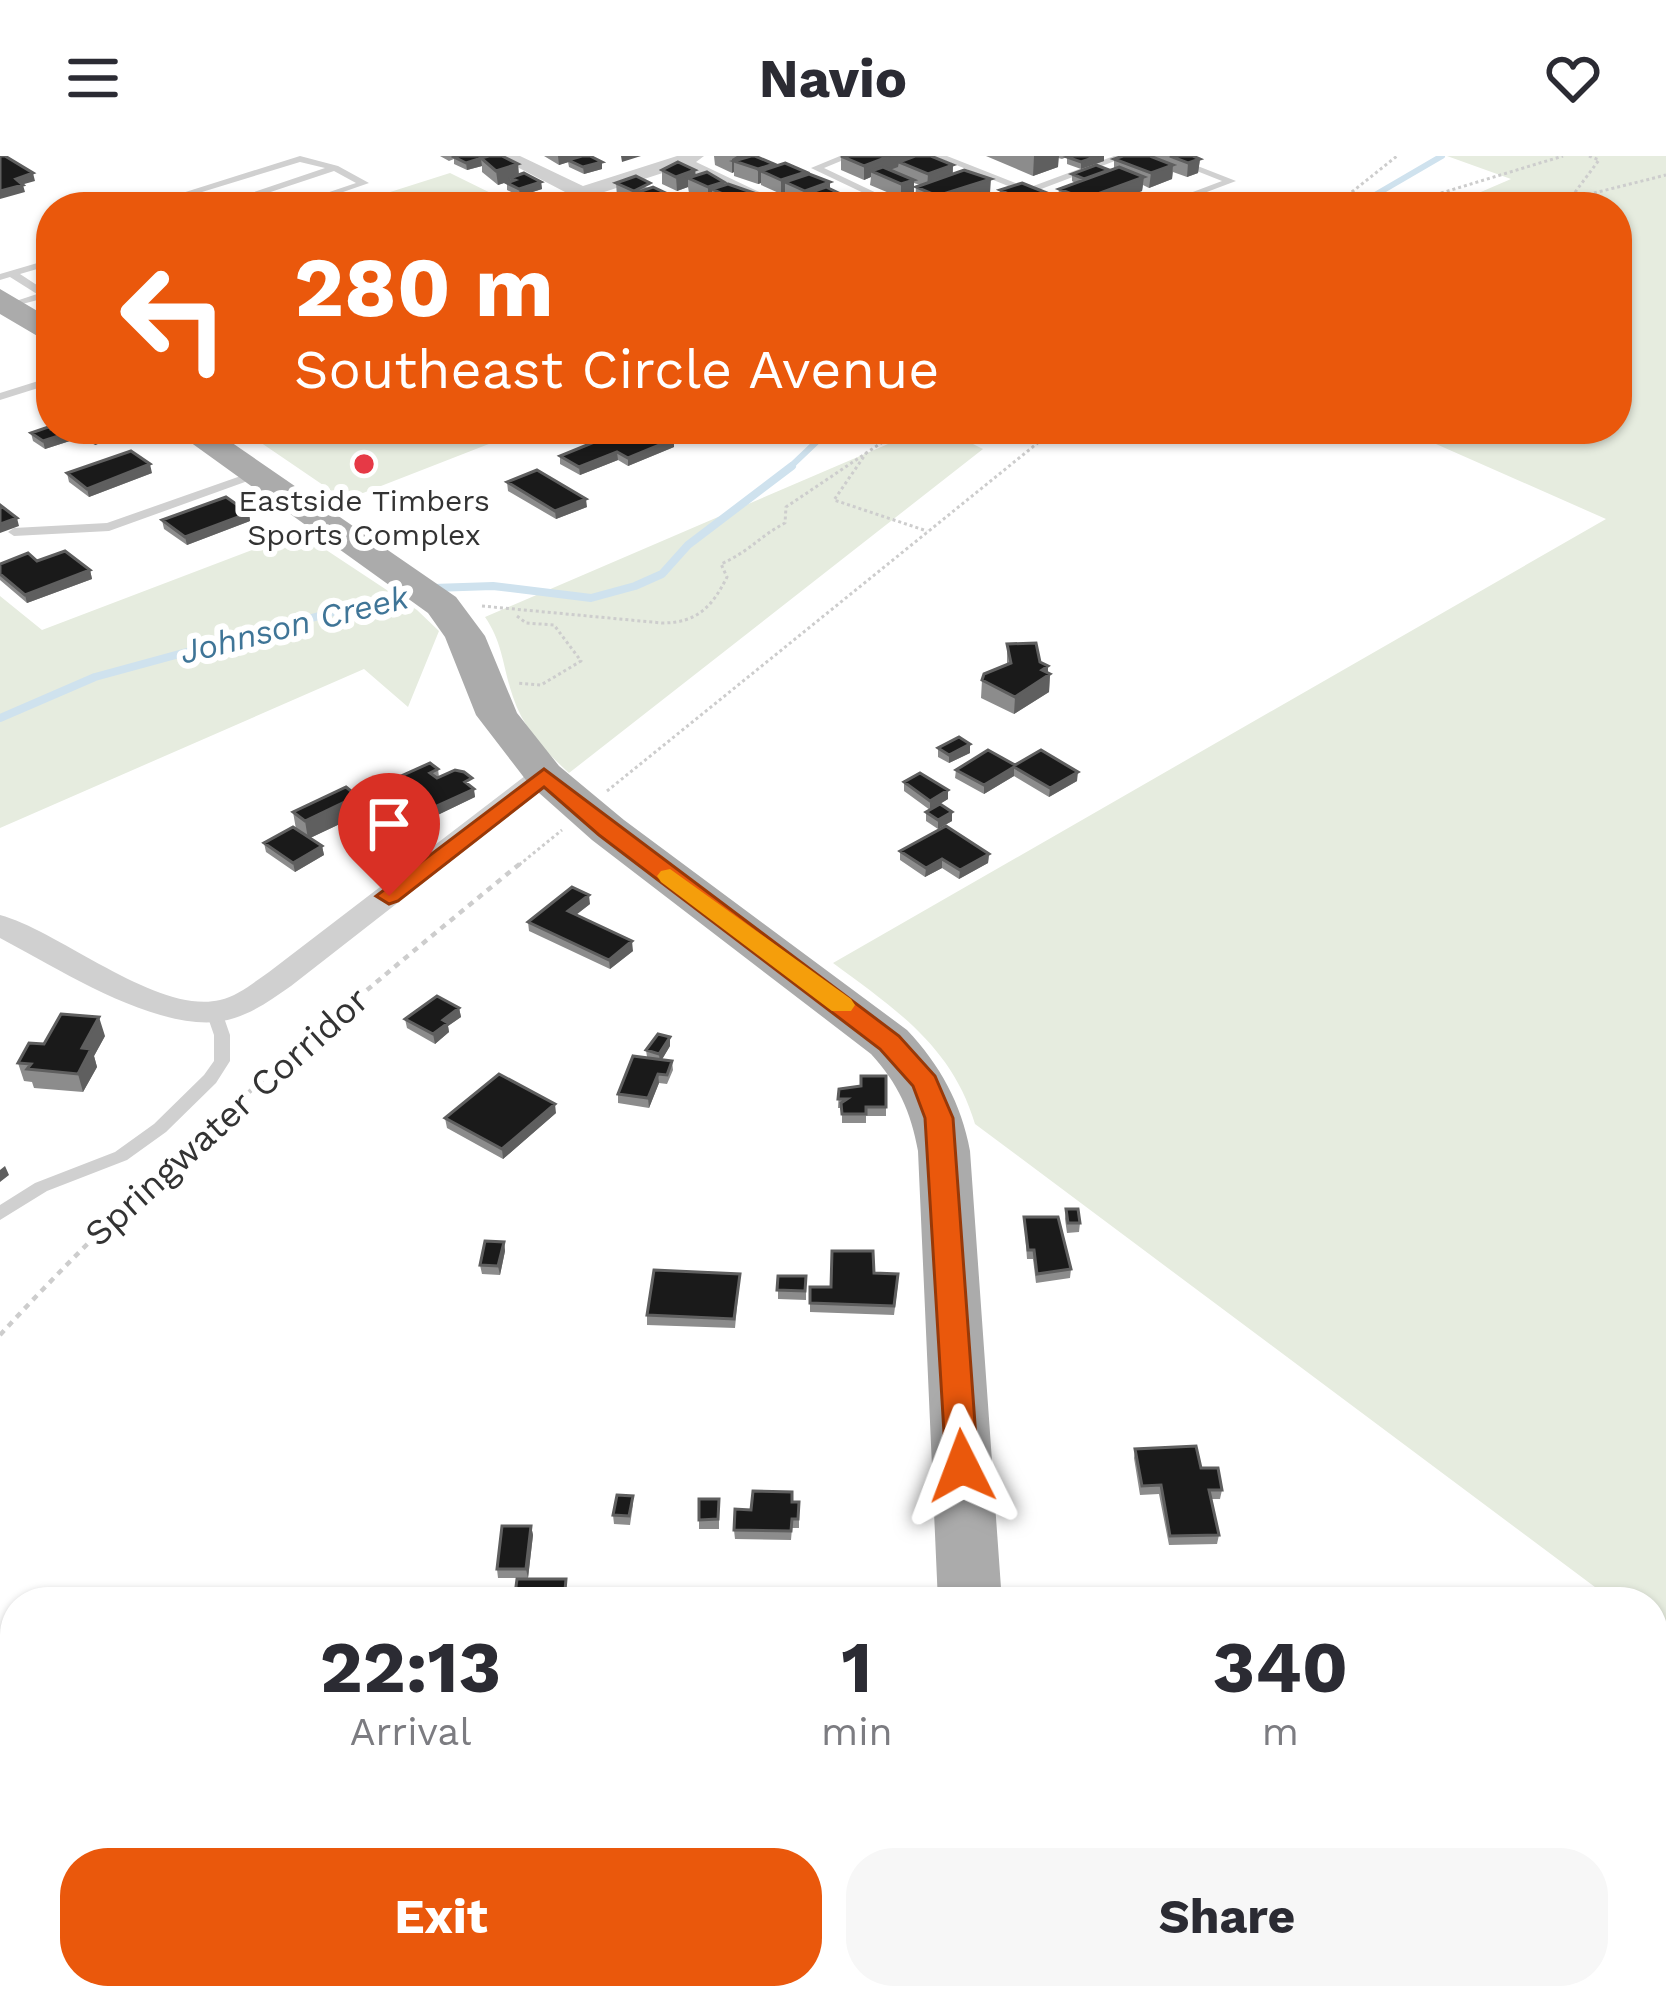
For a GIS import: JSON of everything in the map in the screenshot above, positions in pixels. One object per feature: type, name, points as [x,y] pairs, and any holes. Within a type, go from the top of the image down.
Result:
[{"type":"main road","points":[[211,444],[442,605],[465,636],[507,731],[544,776],[869,1026],[925,1082],[939,1118],[944,1150],[969,1587]]},
{"type":"street","points":[[505,156],[579,192]]},
{"type":"street","points":[[584,192],[682,158],[751,192]]},
{"type":"street","points":[[0,925],[172,1007],[214,1012],[244,1003],[280,979],[544,776]]},
{"type":"lane","points":[[848,156],[816,168],[869,192]]},
{"type":"lane","points":[[939,156],[1028,191],[1123,156]]},
{"type":"lane","points":[[1164,156],[1231,181],[1200,192]]},
{"type":"lane","points":[[192,192],[300,159],[335,168],[364,183],[336,192]]},
{"type":"lane","points":[[261,192],[335,168]]},
{"type":"lane","points":[[0,398],[36,385]]},
{"type":"lane","points":[[14,532],[109,527],[255,475]]},
{"type":"lane","points":[[0,1214],[41,1186],[121,1156],[160,1128],[222,1061],[214,1012]]},
{"type":"path","points":[[1352,192],[1397,156]]},
{"type":"path","points":[[1444,192],[1563,156]]},
{"type":"path","points":[[1575,192],[1599,160],[1589,156]]},
{"type":"path","points":[[1598,192],[1666,175]]},
{"type":"path","points":[[442,605],[463,600],[517,616],[595,614],[663,624],[699,615],[720,594],[727,577],[721,564],[754,549],[766,533],[785,523],[786,507],[814,495],[875,444]]},
{"type":"path","name":"Springwater Corridor","points":[[0,1335],[91,1236],[224,1111],[1036,444]]},
{"type":"path","points":[[870,447],[834,500],[928,531]]},
{"type":"path","points":[[482,680],[541,685],[581,661],[554,626],[526,623],[517,616]]},
{"type":"shaded area","points":[[1447,156],[1666,156],[1666,1587],[1595,1587],[975,1124],[952,1072],[936,1051],[899,1014],[833,963],[1606,519],[1436,444],[1632,444],[1632,192],[1481,192],[1511,179]]},
{"type":"shaded area","points":[[450,173],[489,192],[390,192]]},
{"type":"shaded area","name":"Eastside Timbers Sports Complex","points":[[263,444],[489,444],[345,500]]},
{"type":"shaded area","points":[[888,444],[973,444],[983,449],[569,773],[536,738],[517,708],[485,617]]},
{"type":"shaded area","points":[[299,532],[417,610],[439,631],[408,707],[364,669],[0,828],[0,596],[42,630]]},
{"type":"building","points":[[0,156],[33,173],[16,179],[23,185],[0,191]]},
{"type":"building","points":[[456,156],[488,156],[466,163]]},
{"type":"building","points":[[582,156],[602,162],[583,167],[568,160]]},
{"type":"building","points":[[751,156],[774,164],[758,169],[734,161]]},
{"type":"building","points":[[841,156],[890,156],[864,166]]},
{"type":"building","points":[[931,156],[953,165],[928,174],[899,162]]},
{"type":"building","points":[[1070,156],[1098,156],[1081,162]]},
{"type":"building","points":[[1150,156],[1173,165],[1151,173],[1114,159]]},
{"type":"building","points":[[1170,156],[1193,156],[1200,159],[1188,163]]},
{"type":"building","points":[[481,158],[518,164],[496,171]]},
{"type":"building","points":[[678,162],[695,170],[676,177],[662,170]]},
{"type":"building","points":[[785,163],[806,172],[781,180],[761,171]]},
{"type":"building","points":[[1096,165],[1109,170],[1084,179],[1072,174]]},
{"type":"building","points":[[883,167],[914,180],[901,184],[871,171]]},
{"type":"building","points":[[1119,167],[1144,177],[1103,192],[1059,189]]},
{"type":"building","points":[[964,170],[991,179],[950,192],[916,187]]},
{"type":"building","points":[[707,172],[724,182],[708,187],[688,178]]},
{"type":"building","points":[[524,173],[541,182],[519,189],[507,183],[515,180],[510,178]]},
{"type":"building","points":[[809,174],[830,182],[805,191],[785,182]]},
{"type":"building","points":[[636,176],[650,183],[634,191],[616,183]]},
{"type":"building","points":[[1022,183],[1044,192],[1004,192],[1000,190]]},
{"type":"building","points":[[728,184],[751,192],[719,192],[712,189]]},
{"type":"building","points":[[589,444],[662,444],[628,458],[617,452],[579,467],[560,456]]},
{"type":"building","points":[[131,451],[150,464],[87,489],[67,473]]},
{"type":"building","points":[[537,470],[586,499],[555,511],[507,482]]},
{"type":"building","points":[[226,497],[249,513],[185,537],[162,520]]},
{"type":"building","points":[[0,505],[17,518],[0,524]]},
{"type":"building","points":[[65,551],[90,570],[25,595],[0,574],[0,564],[28,553],[37,561]]},
{"type":"building","points":[[1036,643],[1040,662],[1048,666],[1042,670],[1050,674],[1015,697],[982,680],[984,674],[1011,663],[1007,644]]},
{"type":"building","points":[[959,737],[970,744],[949,755],[938,748]]},
{"type":"building","points":[[988,750],[1015,765],[1041,750],[1078,772],[1050,788],[1014,767],[984,785],[956,770]]},
{"type":"building","points":[[430,763],[438,769],[430,773],[437,778],[455,770],[464,772],[472,778],[465,782],[474,789],[419,814],[405,803],[419,797],[399,777]]},
{"type":"building","points":[[920,773],[948,790],[930,801],[904,782]]},
{"type":"building","points":[[346,787],[357,796],[305,821],[293,812]]},
{"type":"building","points":[[940,804],[952,812],[938,820],[926,812]]},
{"type":"building","points":[[946,826],[989,854],[960,870],[942,859],[926,868],[900,851]]},
{"type":"building","points":[[293,827],[322,846],[293,863],[264,843]]},
{"type":"building","points":[[572,887],[589,895],[568,911],[632,941],[609,960],[528,922]]},
{"type":"building","points":[[437,996],[459,1008],[433,1034],[405,1019]]},
{"type":"building","points":[[61,1014],[99,1017],[82,1048],[91,1049],[78,1074],[27,1069],[31,1064],[18,1063],[29,1043],[44,1044]]},
{"type":"building","points":[[658,1034],[670,1037],[659,1054],[646,1050]]},
{"type":"building","points":[[633,1056],[672,1061],[667,1075],[658,1074],[648,1098],[618,1094]]},
{"type":"building","points":[[499,1074],[555,1104],[502,1149],[445,1118]]},
{"type":"building","points":[[861,1076],[886,1076],[886,1107],[866,1107],[866,1114],[842,1114],[841,1103],[847,1099],[838,1099],[839,1089],[861,1086]]},
{"type":"building","points":[[1066,1209],[1078,1209],[1080,1223],[1068,1223]]},
{"type":"building","points":[[1024,1217],[1058,1217],[1071,1269],[1037,1274]]},
{"type":"building","points":[[485,1241],[504,1242],[498,1266],[480,1265]]},
{"type":"building","points":[[832,1251],[873,1251],[874,1273],[898,1274],[894,1306],[810,1303],[810,1287],[831,1287]]},
{"type":"building","points":[[654,1270],[740,1274],[734,1319],[647,1315]]},
{"type":"building","points":[[778,1276],[806,1276],[805,1291],[777,1290]]},
{"type":"building","points":[[1196,1446],[1201,1468],[1218,1468],[1222,1490],[1209,1490],[1219,1535],[1170,1536],[1161,1485],[1142,1486],[1135,1449]]},
{"type":"building","points":[[753,1491],[792,1492],[792,1502],[799,1502],[791,1531],[734,1530],[735,1509],[751,1510]]},
{"type":"building","points":[[617,1495],[633,1496],[629,1516],[613,1515]]},
{"type":"building","points":[[699,1499],[719,1499],[718,1519],[699,1520]]},
{"type":"building","points":[[502,1526],[531,1526],[526,1569],[497,1569]]},
{"type":"building","points":[[517,1579],[566,1579],[565,1587],[516,1587]]},
{"type":"waterway","name":"Johnson Creek","points":[[1380,192],[1442,156]]},
{"type":"waterway","name":"Johnson Creek","points":[[788,469],[814,444]]},
{"type":"waterway","name":"Johnson Creek","points":[[433,588],[493,586],[591,598],[635,586],[662,574],[688,545],[792,466]]},
{"type":"waterway","name":"Johnson Creek","points":[[0,718],[95,677],[411,591]]},
{"type":"slow traffic","points":[[670,876],[841,1005]]},
{"type":"place","name":"Eastside Timbers Sports Complex","points":[[364,464]]},
{"type":"route","points":[[389,896],[544,776],[608,830],[889,1042],[925,1082],[939,1118],[962,1466]]}]
